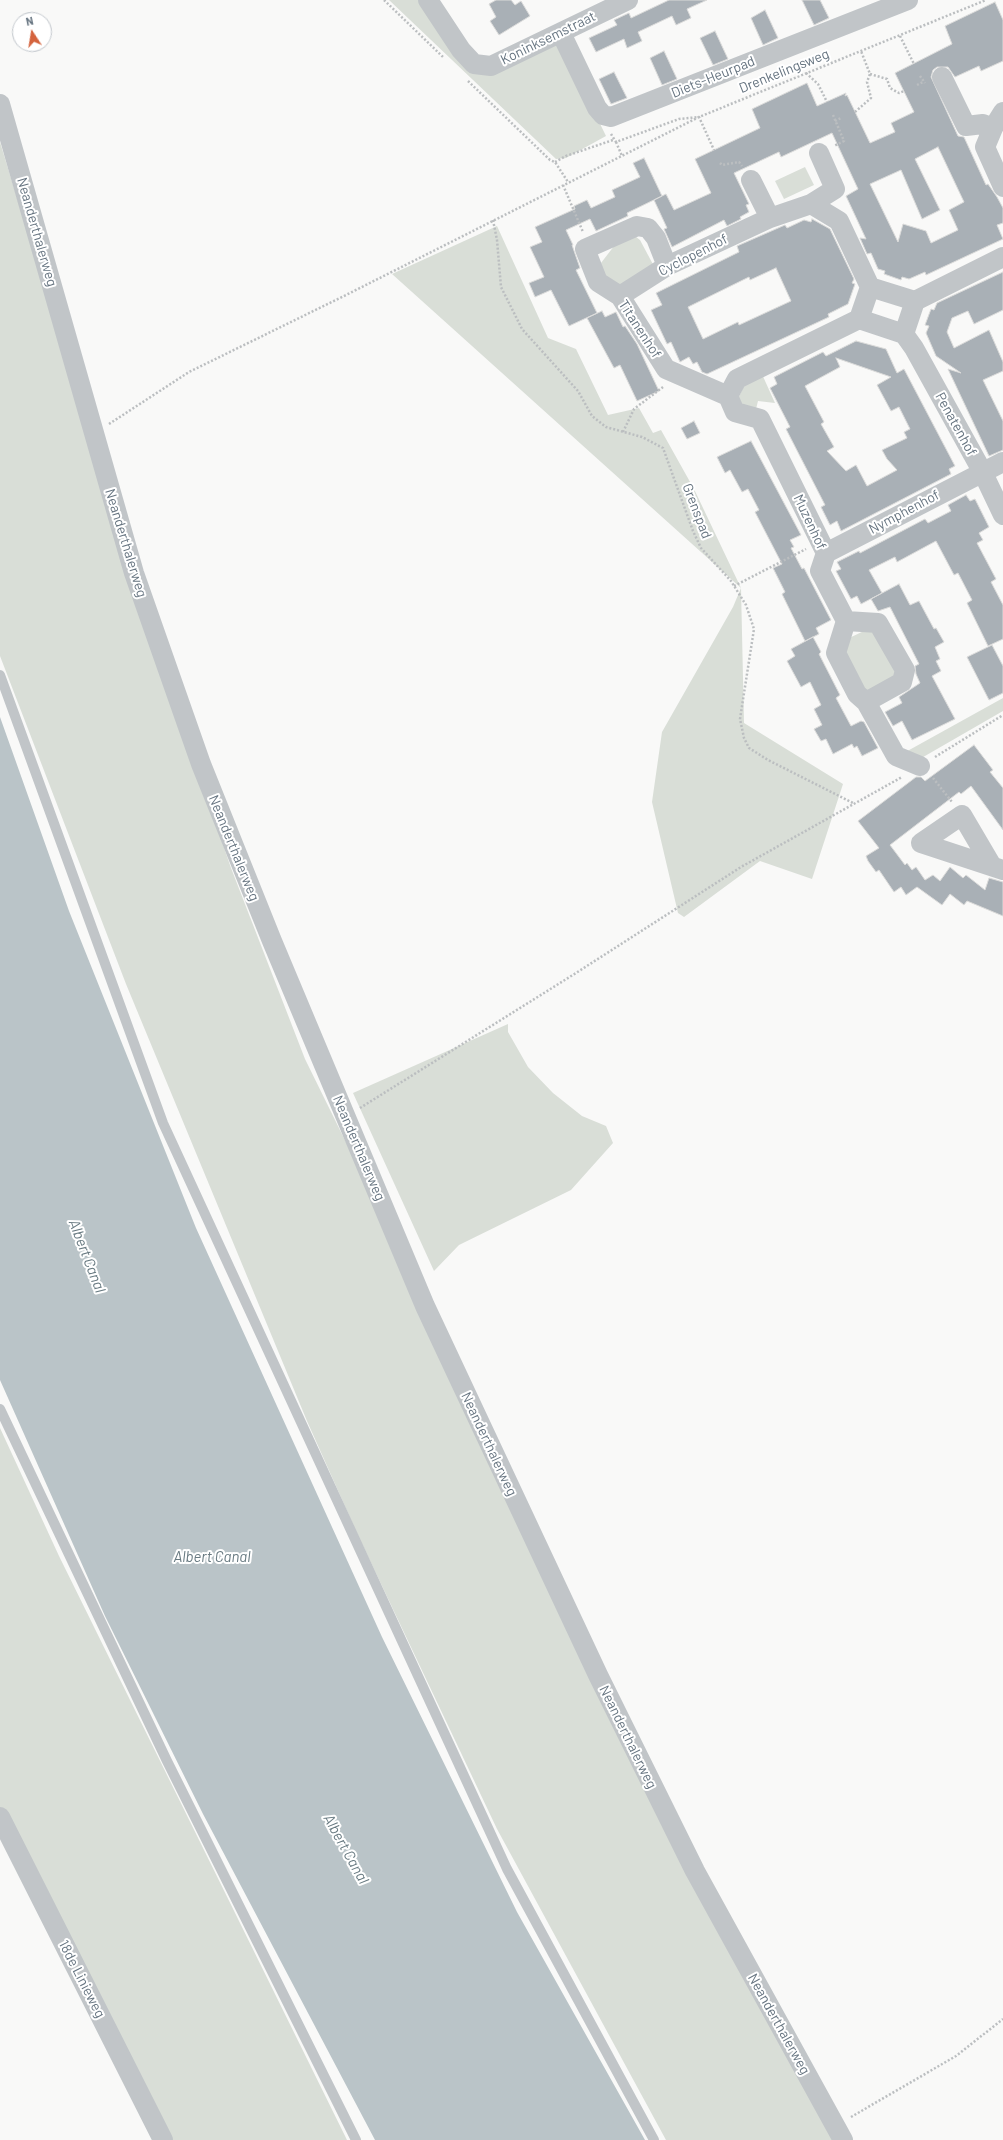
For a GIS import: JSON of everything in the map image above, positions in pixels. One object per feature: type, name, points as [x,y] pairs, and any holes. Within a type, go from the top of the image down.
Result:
[{"type":"street","name":"Koninksemstraat","points":[[428,0],[461,50],[474,64],[491,66],[628,0]]},
{"type":"street","name":"Diets-Heurpad","points":[[603,115],[611,117],[908,0]]},
{"type":"street","points":[[561,33],[597,108],[603,115]]},
{"type":"street","points":[[933,80],[966,126],[998,120]]},
{"type":"street","name":"Neanderthalerweg","points":[[0,104],[134,573],[201,764],[272,941],[425,1306],[598,1675],[695,1871],[839,2133]]},
{"type":"street","points":[[998,120],[985,147],[1003,187]]},
{"type":"street","name":"Cyclopenhof","points":[[620,296],[667,266],[770,218],[811,204],[836,188],[820,153]]},
{"type":"street","points":[[751,180],[770,218]]},
{"type":"street","points":[[732,388],[859,319],[870,287],[839,221],[811,204]]},
{"type":"street","name":"Titanenhof","points":[[667,266],[656,238],[648,228],[637,226],[585,249],[598,282],[620,296],[666,369],[680,375],[732,388]]},
{"type":"street","points":[[870,287],[915,300],[1003,257]]},
{"type":"street","points":[[859,319],[904,334],[915,300]]},
{"type":"street","name":"Penatenhof","points":[[904,334],[914,348],[982,471],[1003,515]]},
{"type":"street","name":"Muzenhof","points":[[732,388],[735,412],[760,419],[823,547],[820,571],[846,621]]},
{"type":"street","name":"Nymphenhof","points":[[823,547],[1003,462]]},
{"type":"street","points":[[866,702],[902,682],[905,670],[878,623],[846,621],[836,653],[856,694],[866,702],[896,756],[926,772]]},
{"type":"street","points":[[962,815],[997,868],[921,843],[962,815]]},
{"type":"street","name":"18de Linieweg","points":[[0,1817],[163,2140]]},
{"type":"lane","points":[[0,675],[163,1123],[507,1869],[654,2140]]},
{"type":"lane","points":[[0,1409],[167,1761],[356,2140]]},
{"type":"path","name":"Drenkelingsweg","points":[[94,433],[189,372],[346,296],[562,185],[700,117],[986,0]]},
{"type":"path","points":[[900,36],[914,64]]},
{"type":"path","points":[[854,112],[871,98],[867,82],[870,74],[862,51]]},
{"type":"path","points":[[806,73],[818,84],[827,102]]},
{"type":"path","points":[[870,74],[887,79],[890,88],[899,93],[904,91]]},
{"type":"path","points":[[917,85],[933,80]]},
{"type":"path","points":[[603,115],[622,156]]},
{"type":"path","points":[[820,153],[844,141],[832,115]]},
{"type":"path","points":[[568,182],[555,162],[566,156],[678,119],[700,117],[714,150]]},
{"type":"path","points":[[835,121],[842,118]]},
{"type":"path","points":[[562,185],[577,219]]},
{"type":"path","name":"Grenspad","points":[[346,1116],[576,973],[741,867],[856,804],[768,760],[749,748],[744,738],[740,719],[754,629],[746,605],[734,586],[701,548],[693,531],[663,448],[642,437],[606,427],[592,416],[578,391],[522,329],[501,287],[497,240],[493,220]]},
{"type":"path","points":[[623,432],[634,409],[680,375]]},
{"type":"path","points":[[734,586],[823,547]]},
{"type":"path","points":[[926,772],[962,815]]},
{"type":"path","points":[[839,2133],[956,2056],[1003,2019]]},
{"type":"shaded area","points":[[389,0],[423,0],[470,66],[559,40],[606,136],[566,158],[556,159]]},
{"type":"shaded area","points":[[0,142],[50,307],[195,763],[231,868],[305,1059],[837,2140],[666,2140],[497,1829],[356,1531],[307,1421],[126,984],[0,656]]},
{"type":"shaded area","points":[[805,167],[814,185],[784,199],[775,181]]},
{"type":"shaded area","points":[[497,226],[548,338],[576,349],[608,415],[639,408],[653,433],[661,430],[694,489],[741,588],[392,274]]},
{"type":"shaded area","points":[[631,233],[640,240],[656,270],[621,286],[604,277],[601,263],[621,237]]},
{"type":"shaded area","points":[[761,372],[775,403],[758,401],[755,413],[737,401],[747,379]]},
{"type":"shaded area","points":[[741,588],[744,723],[843,784],[812,879],[760,861],[684,917],[678,913],[652,802],[662,732],[733,607]]},
{"type":"shaded area","points":[[866,630],[876,633],[896,669],[895,677],[869,691],[859,688],[842,652],[845,640]]},
{"type":"shaded area","points":[[1003,698],[1003,711],[918,760],[902,754]]},
{"type":"shaded area","points":[[508,1024],[508,1032],[528,1067],[553,1093],[582,1116],[606,1126],[613,1143],[571,1190],[459,1245],[434,1271],[353,1093]]},
{"type":"shaded area","points":[[0,1428],[59,1556],[347,2140],[173,2140],[0,1814]]},
{"type":"water","name":"Albert Canal","points":[[0,717],[69,911],[196,1228],[382,1637],[517,1912],[645,2140],[375,2140],[203,1814],[105,1616],[0,1380]]},
{"type":"building","points":[[496,0],[511,0],[515,5],[521,1],[530,16],[499,35],[490,21],[496,17],[489,4]]},
{"type":"building","points":[[669,0],[707,0],[687,9],[691,18],[676,25],[672,16],[638,32],[642,41],[627,48],[624,39],[596,52],[589,38],[617,25],[614,20],[629,13],[631,18]]},
{"type":"building","points":[[802,0],[820,0],[829,18],[814,25]]},
{"type":"building","points":[[995,2],[1003,20],[1003,61],[981,71],[979,66],[955,77],[948,67],[937,67],[933,70],[931,77],[958,136],[964,137],[986,185],[988,184],[1003,208],[1003,223],[997,225],[1003,239],[926,275],[925,272],[909,279],[902,277],[901,280],[884,274],[885,271],[878,269],[871,253],[867,254],[860,238],[866,239],[846,196],[858,189],[832,133],[781,157],[779,152],[734,173],[749,204],[746,205],[749,212],[740,217],[741,219],[727,226],[724,220],[672,247],[664,229],[667,228],[654,200],[666,194],[674,210],[711,193],[695,159],[760,128],[752,109],[807,83],[817,106],[846,93],[845,96],[847,95],[870,143],[895,132],[891,123],[914,112],[895,73],[952,44],[945,26]],"holes":[[[938,147],[964,202],[949,210],[958,230],[931,243],[926,231],[903,224],[898,242],[870,184],[901,170],[922,219],[940,210],[915,159]]]},
{"type":"building","points":[[765,10],[778,38],[763,45],[751,18]]},
{"type":"building","points":[[715,31],[728,59],[713,65],[700,38]]},
{"type":"building","points":[[664,51],[677,79],[662,85],[650,58]]},
{"type":"building","points":[[614,72],[627,98],[611,104],[599,79]]},
{"type":"building","points":[[644,158],[662,196],[627,213],[628,216],[596,231],[590,219],[566,230],[573,245],[580,268],[576,270],[597,313],[569,326],[551,290],[535,297],[529,283],[544,277],[530,247],[542,242],[535,227],[575,209],[574,206],[587,200],[591,208],[615,197],[612,190],[640,177],[633,163]]},
{"type":"building","points":[[812,219],[830,229],[854,279],[852,283],[855,284],[848,304],[828,314],[829,317],[707,374],[702,372],[697,362],[693,364],[689,357],[680,362],[671,342],[667,344],[651,310],[662,305],[656,293],[739,252],[737,246],[785,225],[787,228],[804,220],[811,222]],"holes":[[[776,268],[791,301],[739,325],[738,322],[703,339],[688,307],[749,277],[750,280]]]},
{"type":"building","points":[[1003,272],[1003,310],[974,324],[968,311],[952,318],[947,332],[954,348],[989,330],[1003,362],[1003,371],[983,380],[1003,421],[1003,450],[989,456],[948,369],[961,373],[936,356],[926,333],[929,326],[925,325],[931,309],[934,310],[937,303]]},
{"type":"building","points":[[602,311],[605,317],[616,312],[623,327],[625,326],[637,344],[659,391],[637,401],[620,365],[614,368],[587,318]]},
{"type":"building","points":[[856,341],[886,349],[897,373],[904,369],[955,466],[949,469],[951,474],[841,531],[837,521],[830,525],[821,507],[825,505],[786,429],[790,427],[770,388],[777,384],[774,377],[823,352],[826,356]],"holes":[[[836,358],[891,377],[877,385],[891,411],[899,407],[910,429],[904,432],[907,438],[882,450],[887,459],[897,470],[867,486],[856,465],[846,471],[827,451],[834,447],[821,424],[824,422],[805,386],[840,367]]]},
{"type":"building","points":[[694,421],[700,433],[687,439],[681,428]]},
{"type":"building","points":[[751,441],[801,535],[790,540],[794,547],[791,548],[802,569],[804,568],[831,620],[816,628],[819,634],[805,641],[782,594],[785,592],[773,568],[782,564],[755,512],[759,510],[748,489],[742,492],[730,470],[725,473],[717,457]]},
{"type":"building","points":[[966,495],[970,501],[975,499],[989,527],[979,533],[983,540],[977,543],[996,579],[991,582],[1003,605],[1003,639],[988,646],[967,603],[972,600],[958,573],[954,575],[936,541],[897,562],[895,557],[869,570],[882,593],[861,604],[857,596],[851,599],[836,571],[841,569],[837,562],[859,551],[860,553],[925,519],[928,523],[951,511],[948,505]]},
{"type":"building","points":[[899,584],[910,605],[919,601],[934,629],[936,628],[944,642],[935,647],[940,659],[936,661],[941,671],[932,676],[955,719],[912,740],[902,721],[893,726],[885,712],[902,703],[899,697],[920,683],[916,674],[915,666],[919,664],[890,607],[878,611],[871,599]]},
{"type":"building","points":[[813,637],[821,652],[819,654],[840,695],[836,698],[851,726],[861,721],[864,722],[878,748],[862,756],[857,746],[854,748],[852,744],[833,754],[826,739],[821,741],[814,729],[822,725],[814,709],[821,705],[810,682],[801,687],[787,661],[795,656],[791,649]]},
{"type":"building","points":[[992,645],[1003,666],[1003,693],[989,700],[967,657]]},
{"type":"building","points":[[974,745],[993,770],[990,772],[1003,788],[1003,830],[971,786],[961,794],[959,792],[890,845],[905,865],[907,863],[912,870],[916,867],[925,880],[933,875],[940,881],[950,867],[963,878],[966,875],[985,890],[989,878],[1003,882],[1003,916],[967,901],[964,905],[950,894],[942,905],[917,887],[906,895],[901,887],[894,892],[879,870],[876,872],[868,861],[866,856],[879,848],[858,821],[916,777],[921,777],[925,781]]}]
